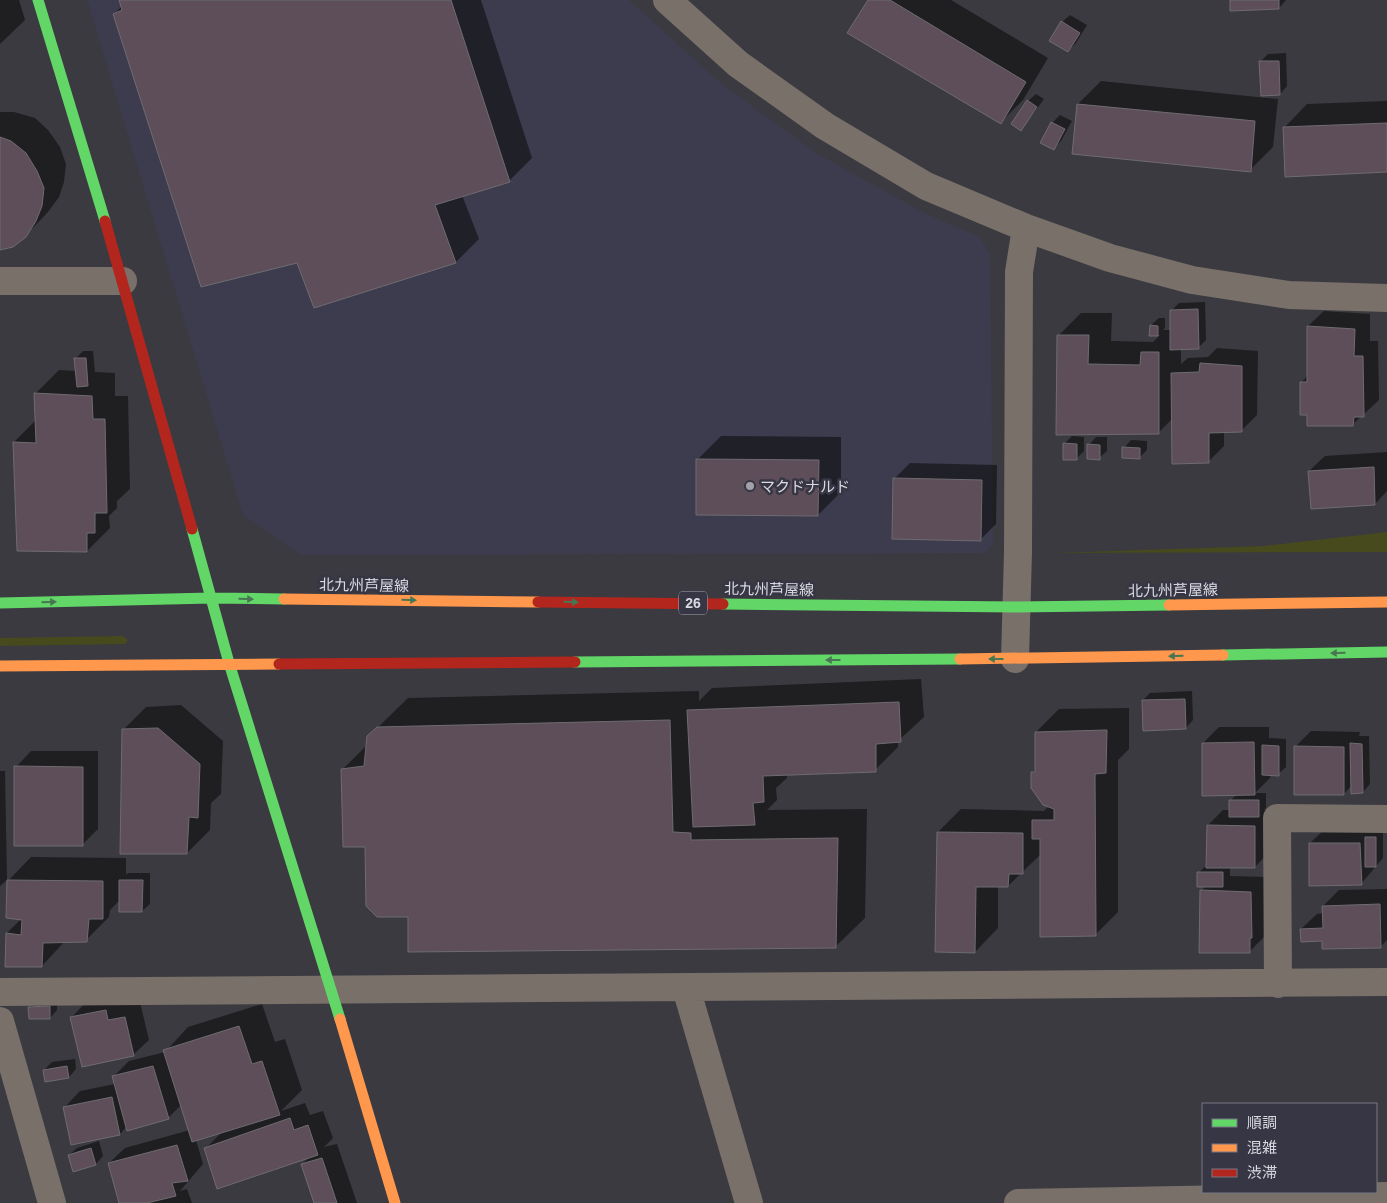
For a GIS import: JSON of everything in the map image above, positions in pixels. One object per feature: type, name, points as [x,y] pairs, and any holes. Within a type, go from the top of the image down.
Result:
[{"type":"main road","points":[[38,0],[123,281],[229,663],[331,989],[395,1203]]},
{"type":"main road","name":"北九州芦屋線","points":[[0,603],[210,598],[1017,607],[1387,602]]},
{"type":"main road","points":[[0,666],[1015,659],[1387,652]]},
{"type":"street","points":[[667,0],[738,64],[825,126],[926,186],[1026,228],[1110,258],[1192,280],[1289,295],[1387,298]]},
{"type":"street","points":[[1015,659],[1019,272],[1026,228]]},
{"type":"street","points":[[0,281],[123,281]]},
{"type":"street","points":[[1278,984],[1277,818],[1387,818]]},
{"type":"street","points":[[0,992],[1387,982]]},
{"type":"street","points":[[686,988],[749,1203]]},
{"type":"street","points":[[0,1020],[52,1203]]},
{"type":"street","points":[[1018,1203],[1387,1196]]},
{"type":"shaded area","points":[[87,0],[629,0],[722,84],[818,154],[924,213],[980,237],[990,254],[993,544],[985,553],[300,555],[243,515]]},
{"type":"green space","points":[[1387,532],[1387,552],[1053,553],[1263,546]]},
{"type":"green space","points":[[123,636],[128,640],[125,644],[0,646],[0,638]]},
{"type":"building","points":[[119,0],[451,0],[510,182],[435,205],[456,263],[314,308],[297,263],[201,287],[113,14],[122,10]]},
{"type":"building","points":[[868,0],[890,0],[1026,82],[1001,124],[847,33]]},
{"type":"building","points":[[1230,0],[1279,0],[1279,9],[1230,11]]},
{"type":"building","points":[[1061,21],[1080,33],[1068,52],[1049,41]]},
{"type":"building","points":[[1259,61],[1279,61],[1280,95],[1261,96]]},
{"type":"building","points":[[1027,100],[1037,107],[1021,131],[1011,124]]},
{"type":"building","points":[[1077,104],[1255,121],[1251,172],[1072,154]]},
{"type":"building","points":[[1051,122],[1065,129],[1054,150],[1040,143]]},
{"type":"building","points":[[1387,123],[1387,172],[1285,177],[1283,127]]},
{"type":"building","points":[[0,137],[11,141],[26,153],[37,171],[44,188],[42,206],[36,221],[26,237],[13,247],[0,250]]},
{"type":"building","points":[[1198,309],[1199,349],[1170,350],[1170,310]]},
{"type":"building","points":[[1150,325],[1158,326],[1158,336],[1149,336]]},
{"type":"building","points":[[1307,326],[1355,329],[1354,356],[1363,356],[1364,417],[1354,417],[1353,426],[1307,426],[1307,415],[1300,415],[1300,382],[1307,382]]},
{"type":"building","points":[[1057,335],[1089,335],[1088,364],[1140,365],[1141,352],[1159,352],[1159,434],[1056,435]]},
{"type":"building","points":[[74,358],[86,358],[88,386],[77,387]]},
{"type":"building","points":[[1200,363],[1242,366],[1242,432],[1209,433],[1209,463],[1172,464],[1171,373],[1199,372]]},
{"type":"building","points":[[34,393],[92,396],[93,419],[105,419],[107,513],[95,513],[95,533],[87,533],[87,552],[17,551],[13,442],[36,443]]},
{"type":"building","points":[[1063,443],[1077,444],[1077,460],[1063,460]]},
{"type":"building","points":[[1087,444],[1100,445],[1100,460],[1087,459]]},
{"type":"building","points":[[1122,447],[1140,448],[1140,459],[1122,458]]},
{"type":"building","points":[[696,459],[819,460],[818,516],[696,515]]},
{"type":"building","points":[[1374,467],[1375,505],[1311,509],[1308,471]]},
{"type":"building","points":[[893,478],[982,480],[981,541],[892,539]]},
{"type":"building","points":[[1185,699],[1186,729],[1143,731],[1142,700]]},
{"type":"building","points":[[899,702],[901,742],[876,744],[876,772],[763,776],[764,802],[753,803],[755,825],[693,827],[687,710]]},
{"type":"building","points":[[670,720],[673,832],[691,833],[691,840],[838,838],[836,948],[408,952],[408,917],[377,917],[366,906],[365,847],[343,847],[341,769],[364,766],[367,736],[377,727]]},
{"type":"building","points":[[158,728],[200,764],[198,818],[189,817],[187,854],[120,854],[122,729]]},
{"type":"building","points":[[1107,730],[1106,773],[1095,774],[1096,936],[1040,937],[1040,839],[1032,839],[1032,820],[1054,820],[1054,809],[1043,805],[1031,788],[1031,772],[1035,772],[1035,732]]},
{"type":"building","points":[[1254,742],[1255,795],[1202,796],[1202,743]]},
{"type":"building","points":[[1350,743],[1362,744],[1363,793],[1351,794]]},
{"type":"building","points":[[1262,745],[1279,746],[1279,776],[1262,775]]},
{"type":"building","points":[[1294,746],[1344,747],[1344,795],[1294,795]]},
{"type":"building","points":[[14,766],[83,767],[83,846],[14,846]]},
{"type":"building","points":[[1229,800],[1259,800],[1259,817],[1229,817]]},
{"type":"building","points":[[1207,825],[1255,826],[1255,868],[1206,868]]},
{"type":"building","points":[[937,832],[1023,833],[1023,874],[1009,874],[1008,887],[976,887],[975,953],[935,952]]},
{"type":"building","points":[[1365,837],[1376,837],[1376,867],[1365,867]]},
{"type":"building","points":[[1309,843],[1360,843],[1362,885],[1309,886]]},
{"type":"building","points":[[1197,872],[1223,872],[1223,887],[1197,887]]},
{"type":"building","points":[[7,880],[103,881],[103,919],[89,919],[87,942],[43,943],[42,967],[5,967],[6,933],[21,935],[22,920],[6,918]]},
{"type":"building","points":[[119,880],[143,880],[142,912],[119,912]]},
{"type":"building","points":[[1200,890],[1251,892],[1252,938],[1250,938],[1250,953],[1199,953]]},
{"type":"building","points":[[1380,904],[1381,948],[1322,949],[1322,941],[1301,942],[1300,929],[1323,928],[1322,906]]},
{"type":"building","points":[[50,1006],[50,1019],[29,1019],[28,1007]]},
{"type":"building","points":[[106,1010],[108,1020],[125,1017],[134,1056],[82,1067],[70,1017]]},
{"type":"building","points":[[239,1026],[252,1064],[262,1061],[280,1115],[192,1142],[163,1050]]},
{"type":"building","points":[[67,1066],[69,1078],[45,1082],[43,1070]]},
{"type":"building","points":[[153,1066],[169,1119],[127,1131],[112,1076]]},
{"type":"building","points":[[112,1097],[120,1135],[71,1145],[63,1107]]},
{"type":"building","points":[[290,1118],[294,1130],[308,1125],[318,1155],[217,1189],[204,1148]]},
{"type":"building","points":[[177,1145],[188,1181],[172,1183],[176,1196],[147,1203],[119,1203],[108,1163]]},
{"type":"building","points":[[91,1148],[96,1165],[73,1172],[68,1155]]},
{"type":"building","points":[[322,1158],[337,1203],[314,1203],[301,1164]]},
{"type":"traffic: fast","points":[[38,0],[105,221]]},
{"type":"traffic: fast","points":[[192,529],[229,663],[340,1019]]},
{"type":"traffic: fast","points":[[0,603],[211,598],[284,599]]},
{"type":"traffic: fast","points":[[723,604],[1017,607],[1169,605]]},
{"type":"traffic: fast","points":[[1223,655],[1387,652]]},
{"type":"traffic: fast","points":[[575,662],[960,659]]},
{"type":"traffic: slow","points":[[284,599],[538,602]]},
{"type":"traffic: slow","points":[[1169,605],[1387,602]]},
{"type":"traffic: slow","points":[[960,659],[1223,655]]},
{"type":"traffic: slow","points":[[0,666],[279,664]]},
{"type":"traffic: slow","points":[[340,1019],[395,1203]]},
{"type":"traffic: jam","points":[[105,221],[192,529]]},
{"type":"traffic: jam","points":[[538,602],[723,604]]},
{"type":"traffic: jam","points":[[279,664],[575,662]]},
{"type":"place","name":"マクドナルド","points":[[750,486]]}]
